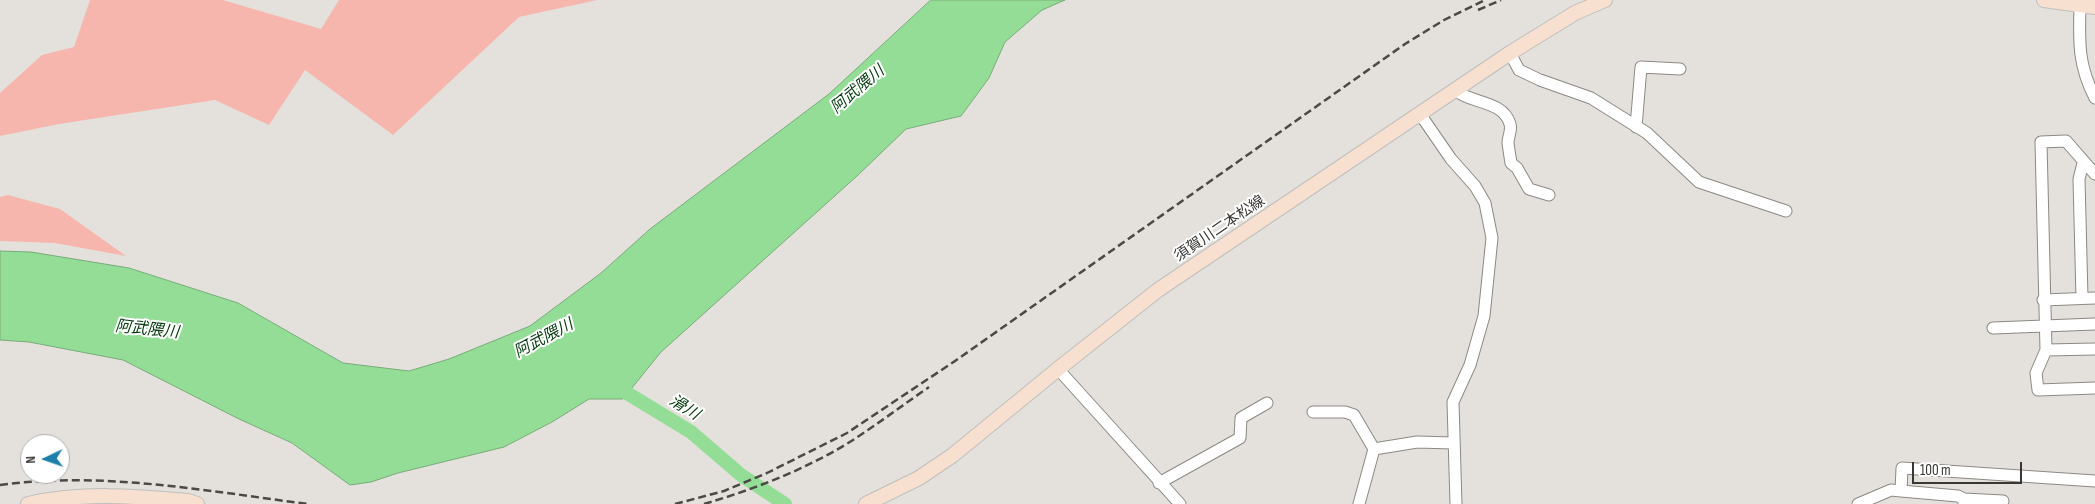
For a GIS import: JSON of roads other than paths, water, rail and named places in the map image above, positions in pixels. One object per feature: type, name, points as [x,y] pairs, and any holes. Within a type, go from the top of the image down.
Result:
[{"type":"main road","name":"須賀川二本松線","points":[[866,504],[919,478],[954,456],[1058,369],[1158,290],[1510,53],[1575,13],[1605,0]]},
{"type":"main road","points":[[2044,0],[2095,7]]},
{"type":"main road","points":[[28,504],[53,499],[100,496],[126,500],[188,501],[197,504]]},
{"type":"street","points":[[2080,6],[2081,66],[2095,98]]},
{"type":"street","points":[[1510,53],[1519,70],[1540,80],[1591,98],[1647,134],[1699,182],[1786,211]]},
{"type":"street","points":[[1636,127],[1641,67],[1680,69]]},
{"type":"street","points":[[1455,90],[1463,97],[1496,106],[1509,121],[1511,130],[1508,142],[1511,163],[1517,168],[1529,189],[1549,195]]},
{"type":"street","points":[[1420,114],[1451,159],[1475,186],[1485,203],[1492,238],[1484,316],[1470,365],[1453,402],[1456,504]]},
{"type":"street","points":[[2095,174],[2083,163],[2066,141],[2041,142],[2043,300],[2046,350],[2036,373],[2038,390],[2095,388]]},
{"type":"street","points":[[2082,298],[2080,179],[2083,163]]},
{"type":"street","points":[[2043,300],[2095,298]]},
{"type":"street","points":[[1993,328],[2095,324]]},
{"type":"street","points":[[2046,350],[2095,349]]},
{"type":"street","points":[[1058,369],[1180,504]]},
{"type":"street","points":[[1159,482],[1240,438],[1241,418],[1267,403]]},
{"type":"street","points":[[1314,412],[1344,412],[1354,415],[1374,449],[1359,504]]},
{"type":"street","points":[[1374,449],[1418,442],[1453,443]]},
{"type":"street","points":[[1901,491],[1902,468],[2095,481]]},
{"type":"street","points":[[1858,504],[1891,490],[1958,496],[1964,502],[2003,500]]},
{"type":"water","name":"阿武隈川","points":[[931,0],[1065,0],[1042,10],[1005,42],[989,78],[961,116],[906,129],[857,176],[661,352],[623,399],[589,399],[552,422],[504,447],[398,473],[371,482],[350,485],[292,443],[239,419],[123,360],[29,342],[0,340],[0,251],[31,252],[129,268],[238,303],[343,363],[409,371],[449,359],[530,326],[601,273],[650,229],[829,94]]},
{"type":"waterway","name":"滑川","points":[[612,384],[691,432],[741,475],[785,504]]},
{"type":"railway","points":[[675,504],[724,491],[767,473],[847,433],[955,361],[1405,44],[1444,20],[1485,0]]},
{"type":"railway","points":[[1478,10],[1501,0]]},
{"type":"railway","points":[[704,504],[761,485],[817,460],[853,440],[929,387]]},
{"type":"railway","points":[[0,485],[39,481],[116,481],[154,484],[308,504]]}]
